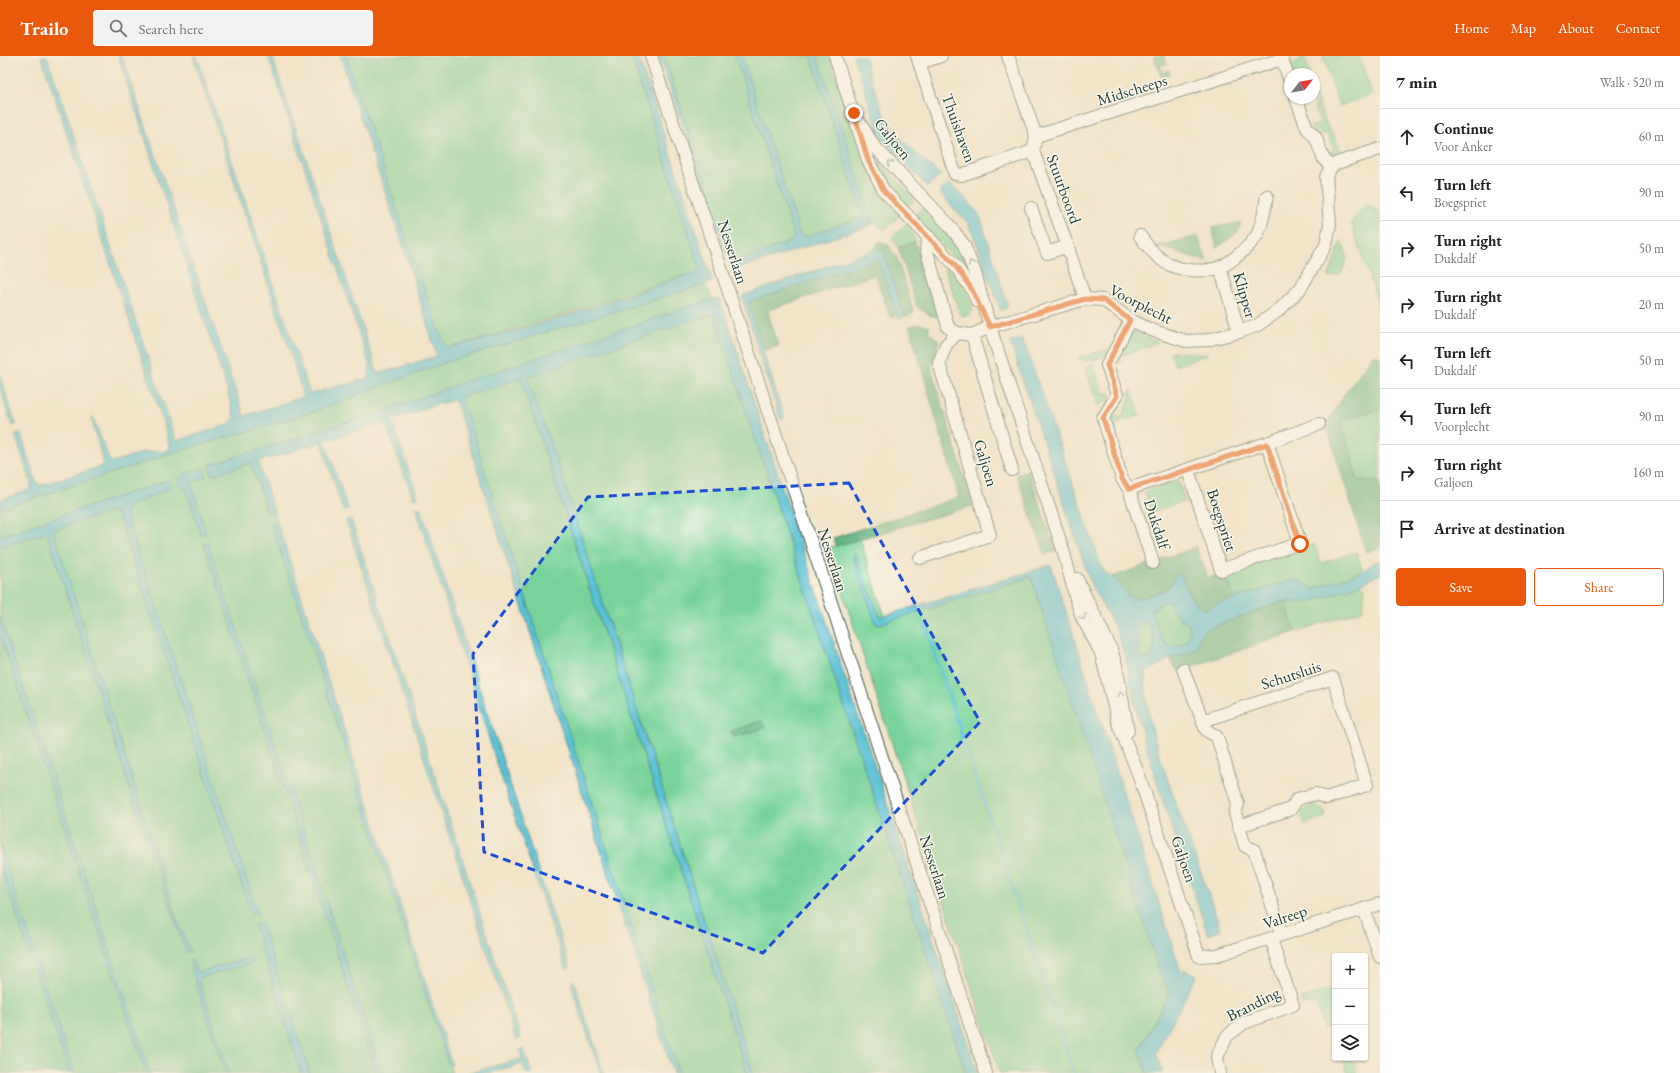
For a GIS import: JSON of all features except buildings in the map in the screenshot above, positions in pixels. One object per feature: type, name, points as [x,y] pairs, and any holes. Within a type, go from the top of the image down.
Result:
[{"type":"street","name":"Nesserlaan","points":[[651,56],[986,1073]]},
{"type":"street","name":"Galjoen","points":[[835,56],[868,160],[884,191],[954,264],[967,282],[990,327]]},
{"type":"street","name":"Thuishaven","points":[[941,56],[918,60],[955,174],[960,175],[1033,151]]},
{"type":"street","name":"Stuurboord","points":[[1008,56],[1036,136],[1033,151],[1067,244],[1047,253],[1031,208]]},
{"type":"street","name":"Midscheeps","points":[[1036,136],[1282,58]]},
{"type":"street","points":[[1282,58],[1285,68]]},
{"type":"street","points":[[1298,104],[1307,128],[1316,138],[1322,158],[1331,167],[1337,163],[1380,149]]},
{"type":"street","name":"Galjoen","points":[[854,113],[874,146],[949,225],[964,246],[975,272],[990,327],[1064,553],[1113,654],[1138,773],[1199,956]]},
{"type":"street","name":"Voorplecht","points":[[990,327],[1085,299],[1103,300],[1130,320],[1151,330],[1186,341],[1207,340],[1256,326],[1278,311],[1300,289],[1326,245],[1330,224],[1326,177],[1331,167]]},
{"type":"street","points":[[1140,236],[1149,248],[1168,264],[1186,269],[1201,270],[1220,267],[1242,252],[1257,236],[1264,216],[1267,196]]},
{"type":"street","points":[[929,237],[926,248],[948,327],[958,333],[972,335],[990,327]]},
{"type":"street","name":"Voorplecht","points":[[1067,244],[1085,299]]},
{"type":"street","name":"Klipper","points":[[1220,267],[1239,332]]},
{"type":"street","name":"Dukdalf","points":[[1130,320],[1107,365],[1117,396],[1103,418],[1122,479],[1129,489],[1153,563]]},
{"type":"street","name":"Galjoen","points":[[920,558],[990,535],[939,363],[946,345],[958,333]]},
{"type":"street","name":"Galjoen","points":[[972,335],[1012,470]]},
{"type":"street","points":[[1129,489],[1267,444],[1319,424]]},
{"type":"street","name":"Boegspriet","points":[[1188,470],[1221,570],[1300,544],[1267,444]]},
{"type":"street","points":[[1184,670],[1206,730],[1217,737],[1238,804],[1235,813],[1245,846],[1254,850],[1276,937]]},
{"type":"street","name":"Schutsluis","points":[[1202,721],[1333,678],[1367,785],[1326,798],[1316,794],[1297,799],[1291,809],[1239,826]]},
{"type":"street","name":"Valreep","points":[[1199,956],[1218,955],[1380,904]]},
{"type":"street","points":[[1364,909],[1380,957]]},
{"type":"street","name":"Branding","points":[[1220,1073],[1217,1057],[1228,1036],[1244,1023],[1293,1005],[1276,937]]},
{"type":"highlighted area","points":[[849,483],[980,722],[763,953],[484,852],[473,654],[588,497]]},
{"type":"green space","points":[[346,56],[631,56],[700,270],[543,321],[447,348],[443,341],[410,249]]},
{"type":"green space","points":[[664,56],[735,56],[794,236],[792,241],[735,262],[729,253]]},
{"type":"green space","points":[[741,56],[811,56],[863,217],[805,237],[800,234]]},
{"type":"green space","points":[[817,56],[829,56],[871,179],[882,197],[900,215],[885,230],[872,221]]},
{"type":"green space","points":[[1154,56],[1164,56],[1167,64],[1160,66],[1163,72],[1169,70],[1170,74],[1161,77]]},
{"type":"green space","points":[[1299,56],[1304,56],[1308,68],[1290,68],[1289,65],[1300,61]]},
{"type":"green space","points":[[1323,56],[1359,56],[1372,95],[1339,106]]},
{"type":"green space","points":[[1314,104],[1319,104],[1329,129],[1341,150],[1327,156],[1326,153],[1334,149],[1327,133],[1318,136],[1310,127],[1320,124]]},
{"type":"green space","points":[[869,151],[916,199],[907,208],[887,188]]},
{"type":"green space","points":[[1366,203],[1380,212],[1380,308],[1351,223]]},
{"type":"green space","points":[[924,206],[952,234],[960,248],[969,273],[914,216]]},
{"type":"green space","points":[[1241,222],[1237,233],[1217,248],[1212,228]]},
{"type":"green space","points":[[907,223],[910,226],[915,242],[898,247],[892,237]]},
{"type":"green space","points":[[1198,236],[1207,262],[1158,246]]},
{"type":"green space","points":[[1341,241],[1348,257],[1341,274],[1328,278]]},
{"type":"green space","points":[[879,242],[888,245],[897,258],[914,313],[904,317],[883,251],[874,250]]},
{"type":"green space","points":[[915,242],[937,312],[937,317],[931,316],[917,307],[898,247]]},
{"type":"green space","points":[[878,259],[897,315],[890,317],[875,275],[768,310],[779,346],[763,351],[747,302]]},
{"type":"green space","points":[[942,261],[953,272],[964,289],[973,310],[969,315],[963,316],[960,314]]},
{"type":"green space","points":[[704,284],[707,287],[712,299],[389,409],[209,466],[212,475],[251,463],[267,513],[274,511],[277,521],[271,523],[452,1073],[381,1073],[311,853],[204,543],[376,1073],[310,1073],[260,923],[255,925],[301,1073],[229,1073],[199,981],[202,977],[251,963],[250,957],[200,972],[197,972],[192,960],[190,961],[225,1073],[150,1073],[0,617],[0,547],[47,533],[136,808],[186,952],[190,951],[176,917],[53,530],[113,511],[118,515],[252,916],[257,914],[125,512],[129,506],[171,488],[168,480],[0,536],[0,509],[170,453],[247,432],[315,411],[444,363]],"holes":[[[184,474],[206,476],[191,483],[205,534],[201,534],[186,489]]]},
{"type":"green space","points":[[714,315],[966,1073],[753,1073],[564,482],[527,377],[683,323]]},
{"type":"green space","points":[[920,324],[929,326],[929,333],[939,340],[931,368],[973,506],[835,546],[833,538],[959,497],[909,326]]},
{"type":"green space","points":[[1131,331],[1158,342],[1120,357],[1123,363],[1114,365],[1113,363]]},
{"type":"green space","points":[[1110,348],[1108,355],[1087,362],[1078,358]]},
{"type":"green space","points":[[1170,352],[1208,354],[1175,366]]},
{"type":"green space","points":[[1374,354],[1380,357],[1380,409],[1342,420],[1357,478],[1380,483],[1380,547],[1366,552],[1327,428],[1330,419],[1341,400]]},
{"type":"green space","points":[[1093,364],[1104,394],[1110,392],[1111,397],[1107,401],[1098,405],[1086,370],[1088,366]]},
{"type":"green space","points":[[521,378],[747,1073],[679,1073],[460,396]]},
{"type":"green space","points":[[1132,390],[1140,416],[1115,423],[1117,430],[1112,432],[1108,422],[1112,414],[1121,418],[1130,399],[1129,392]]},
{"type":"green space","points":[[1380,409],[1380,483],[1357,478],[1342,420]]},
{"type":"green space","points":[[1028,470],[1056,551],[1045,555],[1016,474]]},
{"type":"green space","points":[[1178,481],[1185,501],[1152,512],[1145,492]]},
{"type":"green space","points":[[860,539],[886,620],[1031,577],[1169,994],[1139,1050],[1147,1073],[1000,1073],[828,548]]},
{"type":"green space","points":[[1314,544],[1321,563],[1356,552],[1363,571],[1313,589],[1293,580],[1234,598],[1225,572]]},
{"type":"green space","points":[[1196,547],[1208,578],[1225,572],[1234,598],[1207,609],[1200,608],[1190,595],[1181,574],[1175,577],[1166,589],[1150,595],[1134,598],[1131,597],[1112,577]]},
{"type":"green space","points":[[1361,584],[1365,589],[1362,610],[1295,632],[1286,602],[1310,602]]},
{"type":"green space","points":[[1165,601],[1169,602],[1180,619],[1186,620],[1188,624],[1190,632],[1189,636],[1185,642],[1177,646],[1167,645],[1162,639],[1151,611]]},
{"type":"green space","points":[[1281,602],[1286,602],[1295,632],[1178,671],[1170,659],[1195,650],[1202,632],[1207,629]]},
{"type":"green space","points":[[1142,622],[1149,624],[1155,643],[1156,648],[1152,658],[1143,659],[1138,652],[1137,627],[1138,624]]},
{"type":"green space","points":[[0,634],[146,1073],[74,1073],[0,847]]},
{"type":"green space","points":[[762,721],[765,728],[733,737],[731,731]]},
{"type":"green space","points":[[1312,804],[1326,812],[1324,818],[1303,824],[1303,812]]},
{"type":"green space","points":[[0,865],[8,888],[69,1073],[0,1073]]},
{"type":"green space","points":[[1332,989],[1332,1026],[1324,1029],[1315,1002],[1302,1005],[1301,999]]},
{"type":"green space","points":[[1344,1061],[1354,1061],[1357,1073],[1348,1073]]},
{"type":"water","points":[[41,56],[47,56],[176,441],[230,424],[234,417],[226,386],[118,56],[122,56],[244,416],[303,397],[293,361],[193,56],[197,56],[310,394],[369,378],[369,364],[268,56],[272,56],[378,374],[437,356],[404,249],[340,56],[346,56],[410,249],[443,341],[447,348],[543,323],[700,270],[631,56],[638,56],[713,282],[444,363],[315,411],[247,432],[170,453],[0,509],[0,500],[31,489],[31,483],[15,434],[20,432],[37,484],[41,485],[102,466],[103,462],[91,418],[93,417],[109,459],[112,462],[144,452],[162,452],[170,449],[163,422]]},
{"type":"water","points":[[659,56],[664,56],[729,253],[735,262],[792,241],[794,236],[735,56],[741,56],[800,234],[805,237],[863,217],[811,56],[817,56],[871,216],[872,225],[732,271]]},
{"type":"water","points":[[853,56],[864,56],[884,114],[894,130],[910,148],[941,175],[928,187],[882,139]]},
{"type":"water","points":[[949,183],[972,205],[980,216],[1008,307],[1001,310],[968,223],[939,193]]},
{"type":"water","points":[[874,250],[883,250],[904,317],[898,318],[878,259],[748,302],[784,418],[780,419],[742,298],[744,295]]},
{"type":"water","points":[[712,299],[720,299],[978,1073],[966,1073],[714,315],[683,323],[527,377],[564,482],[753,1073],[747,1073],[521,378],[461,397],[679,1073],[673,1073],[455,400],[435,405],[392,420],[418,498],[413,498],[385,423],[325,441],[348,509],[343,510],[321,442],[258,462],[274,511],[268,513],[251,463],[212,475],[209,465],[389,409]]},
{"type":"water","points":[[1021,338],[1025,345],[1105,573],[1115,578],[1127,595],[1132,598],[1138,599],[1160,592],[1170,587],[1175,576],[1181,574],[1184,584],[1193,601],[1197,605],[1206,609],[1217,604],[1293,580],[1298,580],[1313,589],[1363,571],[1375,562],[1380,561],[1380,574],[1361,584],[1310,602],[1281,602],[1207,629],[1202,632],[1195,650],[1170,659],[1145,673],[1148,708],[1155,741],[1221,930],[1208,935],[1164,805],[1139,722],[1121,644],[1113,624],[1091,585],[1010,342]],"holes":[[[1165,601],[1169,602],[1180,620],[1186,620],[1188,624],[1190,632],[1189,636],[1185,642],[1177,646],[1167,645],[1162,639],[1151,611]],[[1142,622],[1149,624],[1153,633],[1154,649],[1152,658],[1143,659],[1138,652],[1137,627],[1138,624]]]},
{"type":"water","points":[[0,375],[17,424],[12,426],[0,388]]},
{"type":"water","points":[[203,468],[206,476],[191,483],[206,533],[201,535],[186,489],[179,485],[178,479],[184,474]]},
{"type":"water","points":[[168,480],[171,483],[171,488],[129,506],[125,512],[258,914],[252,916],[118,515],[113,511],[53,530],[176,917],[190,951],[186,952],[136,808],[47,533],[0,547],[0,536]]},
{"type":"water","points":[[416,508],[421,508],[570,968],[566,969],[496,761]]},
{"type":"water","points":[[351,519],[521,1038],[516,1040],[346,520]]},
{"type":"water","points":[[277,521],[452,1065],[449,1066],[271,523]]},
{"type":"water","points":[[208,542],[311,853],[381,1073],[376,1073],[204,543]]},
{"type":"water","points":[[855,554],[880,617],[1051,565],[1181,972],[1183,973],[1184,970],[1197,975],[1156,1053],[1163,1073],[1147,1073],[1139,1050],[1169,994],[1159,970],[1031,577],[876,625],[853,556]]},
{"type":"water","points":[[0,617],[150,1073],[146,1073],[0,634]]},
{"type":"water","points":[[0,847],[74,1073],[69,1073],[0,865]]},
{"type":"water","points":[[261,923],[310,1073],[301,1073],[254,925]]},
{"type":"water","points":[[250,957],[252,963],[203,977],[199,981],[229,1073],[225,1073],[189,961],[191,960],[197,972],[200,972]]},
{"type":"water","points":[[574,980],[604,1073],[600,1073],[571,984]]},
{"type":"water","points":[[519,1050],[524,1050],[532,1073],[526,1073],[523,1064],[487,1073],[467,1073],[522,1059]]},
{"type":"waterway","points":[[926,627],[1074,1073]]},
{"type":"route","points":[[854,113],[868,160],[884,191],[954,264],[971,288],[990,327],[1085,299],[1103,300],[1130,320],[1107,365],[1117,396],[1103,418],[1122,479],[1129,489],[1267,444],[1283,497],[1300,544]]}]
